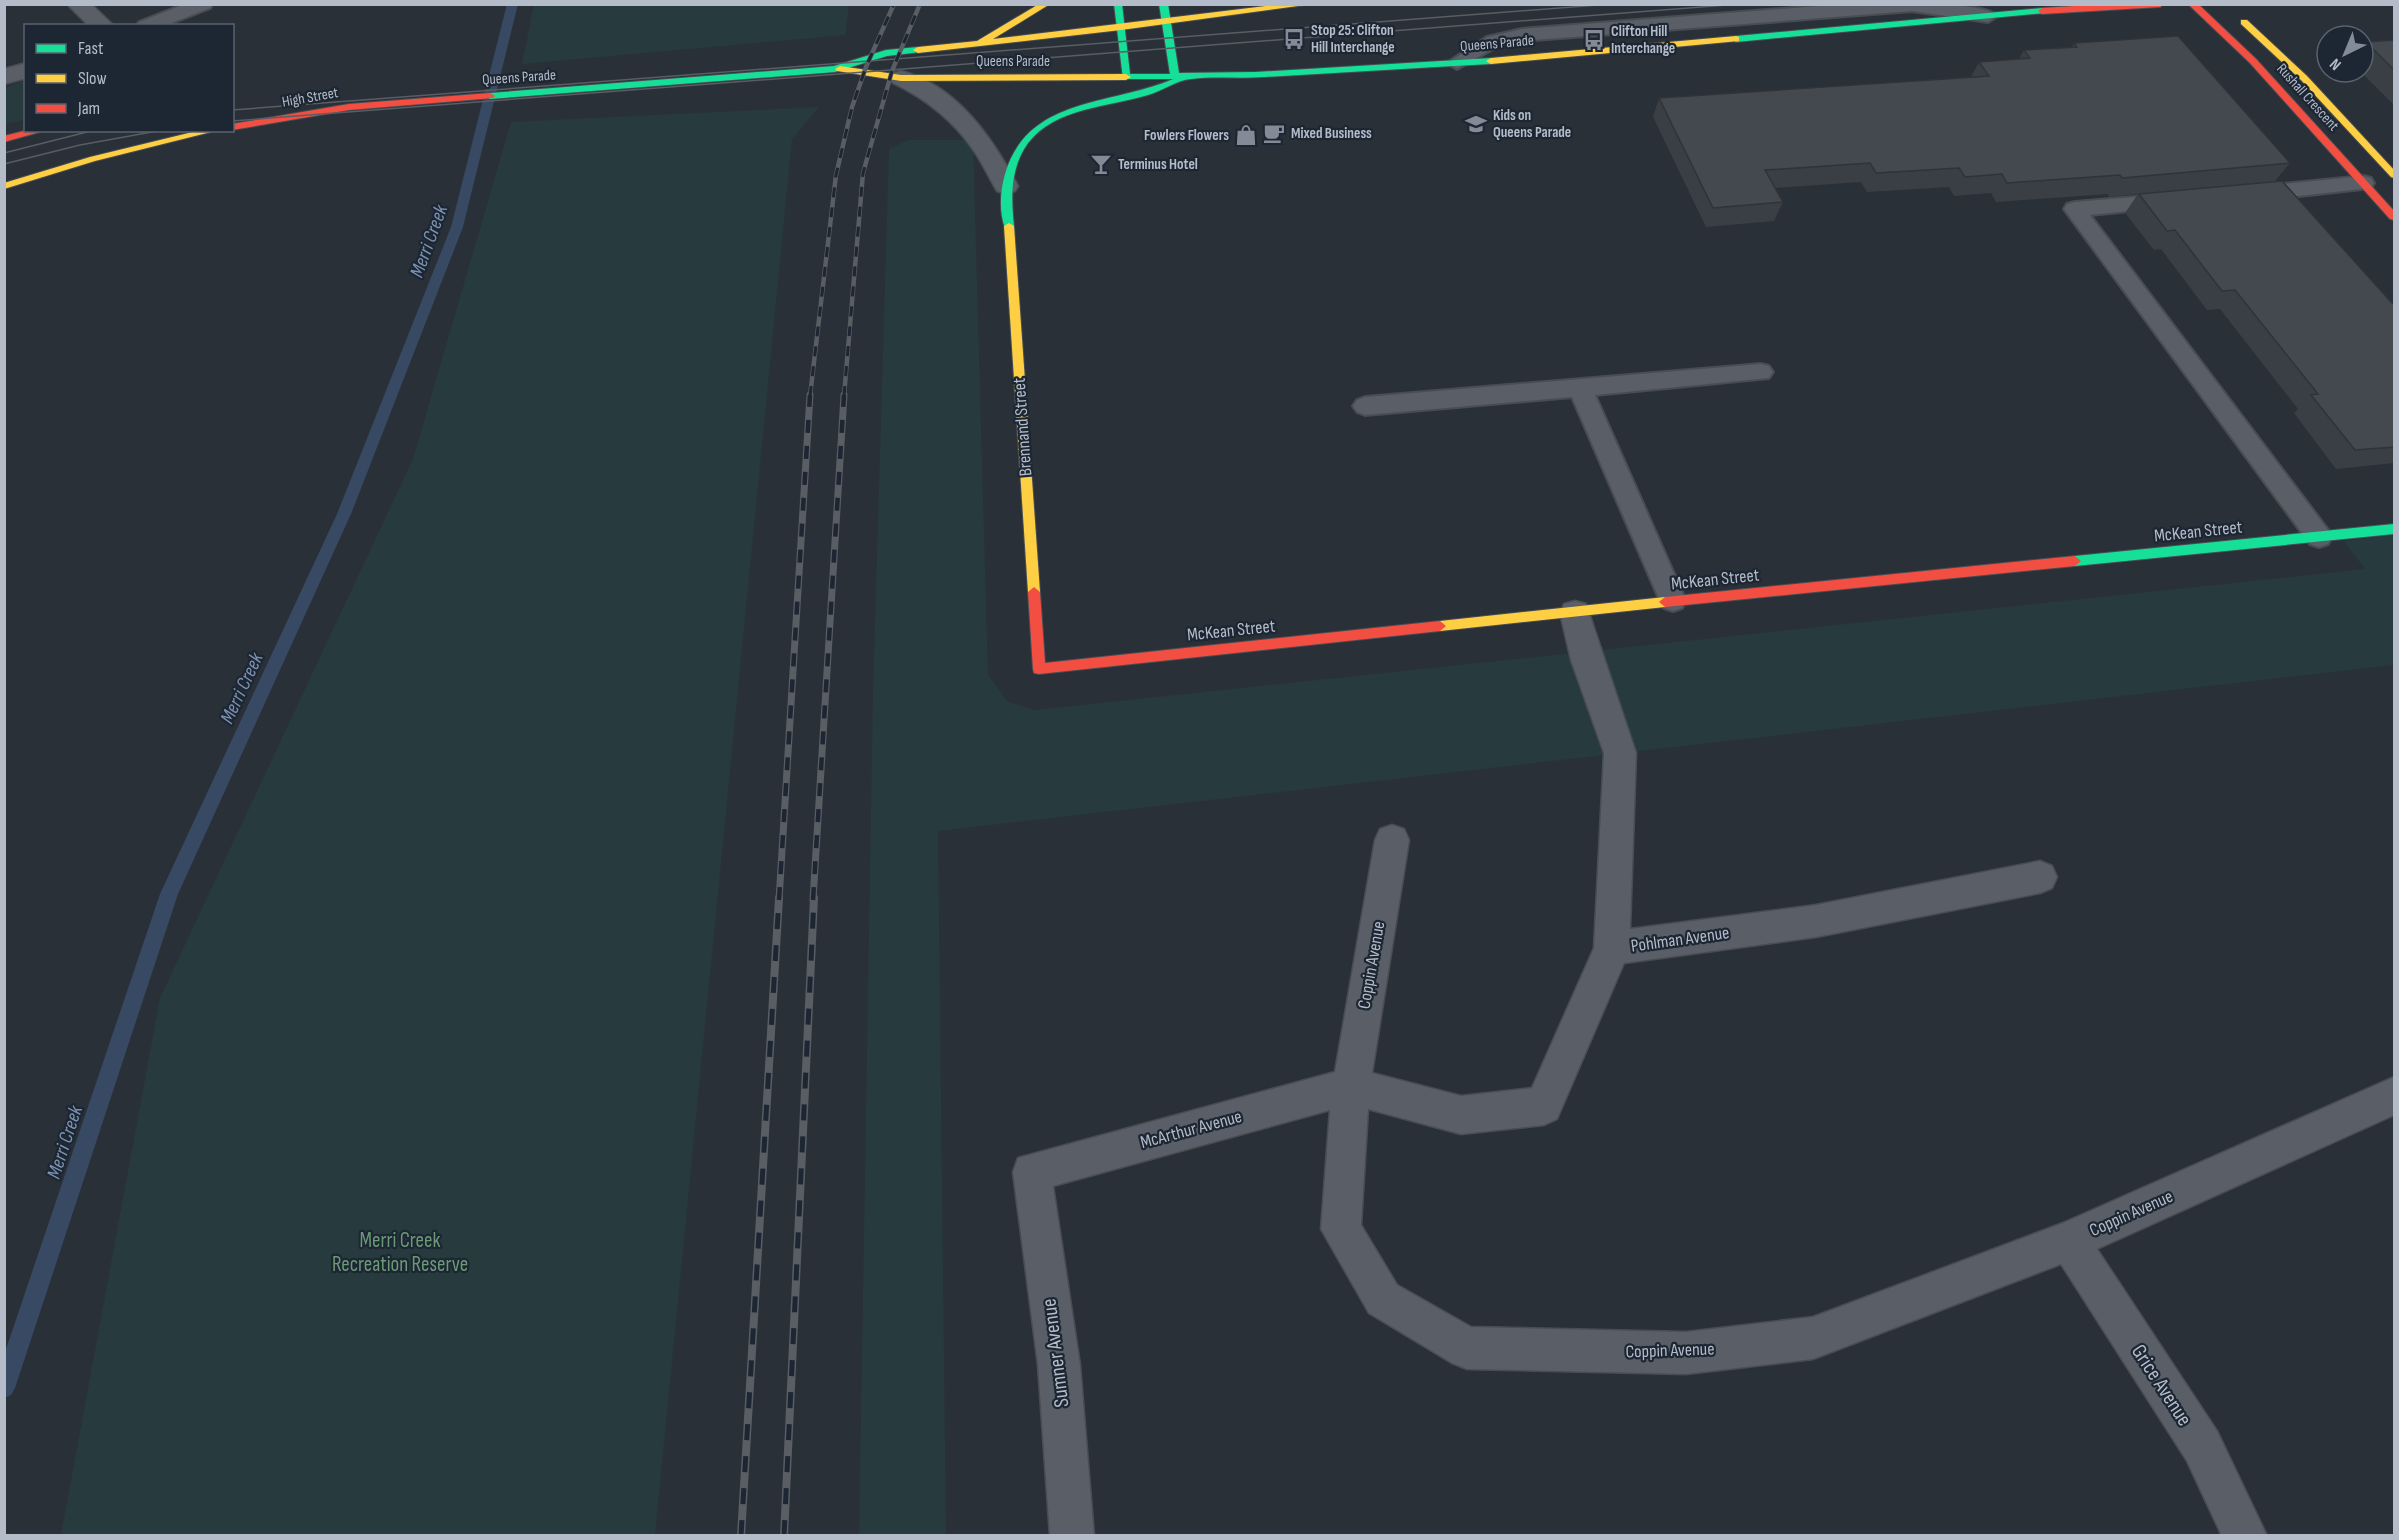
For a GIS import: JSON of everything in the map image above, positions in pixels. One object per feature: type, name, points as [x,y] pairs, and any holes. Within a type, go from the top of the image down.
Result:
[{"type":"main road","points":[[979,44],[1046,4]]},
{"type":"main road","points":[[1118,4],[1126,77]]},
{"type":"main road","points":[[1163,4],[1180,77]]},
{"type":"main road","name":"Queens Parade","points":[[350,107],[835,69],[886,53],[1309,4]]},
{"type":"main road","name":"Queens Parade","points":[[835,69],[901,78],[1180,77],[1293,74],[1457,63],[1725,40],[2061,8],[2160,4]]},
{"type":"main road","name":"Rushall Crescent","points":[[2192,4],[2253,61],[2394,217]]},
{"type":"main road","name":"Rushall Crescent","points":[[2233,11],[2304,78],[2394,175]]},
{"type":"main road","name":"Brennand Street","points":[[1039,669],[1006,186],[1016,150],[1032,129],[1044,121],[1071,109],[1157,91],[1180,77]]},
{"type":"main road","name":"High Street","points":[[234,126],[283,109],[350,107]]},
{"type":"main road","points":[[4,139],[34,132]]},
{"type":"main road","points":[[144,146],[155,132]]},
{"type":"main road","points":[[4,186],[144,146],[206,132]]},
{"type":"main road","points":[[124,137],[144,146]]},
{"type":"main road","name":"McKean Street","points":[[1039,669],[1673,601],[2394,529]]},
{"type":"street","points":[[76,4],[81,24]]},
{"type":"street","points":[[76,4],[100,24]]},
{"type":"street","points":[[4,77],[24,71]]},
{"type":"street","name":"Brennand Street","points":[[901,78],[929,92],[958,115],[986,151],[1006,186]]},
{"type":"street","points":[[1575,613],[1587,660],[1620,753],[1612,948]]},
{"type":"street","name":"Coppin Avenue","points":[[1392,840],[1351,1086],[1341,1229],[1383,1299],[1467,1348],[1686,1353],[1813,1338],[2069,1241],[2394,1096]]},
{"type":"street","name":"Pohlman Avenue","points":[[1351,1086],[1461,1115],[1544,1106],[1612,948],[1816,921],[2040,878]]},
{"type":"street","name":"McArthur Avenue","points":[[1032,1172],[1351,1086]]},
{"type":"street","name":"Sumner Avenue","points":[[1032,1172],[1059,1365],[1072,1536]]},
{"type":"street","name":"Grice Avenue","points":[[2069,1241],[2202,1446],[2245,1536]]},
{"type":"lane","points":[[151,24],[202,4]]},
{"type":"lane","points":[[1457,63],[1494,41],[1522,35],[1912,5],[1988,16]]},
{"type":"lane","points":[[1710,21],[1725,40]]},
{"type":"lane","points":[[2235,196],[2364,183]]},
{"type":"lane","points":[[2189,199],[2075,209],[2319,537]]},
{"type":"lane","points":[[1365,406],[1761,372]]},
{"type":"lane","points":[[1580,387],[1673,601]]},
{"type":"green space","points":[[534,4],[849,5],[845,35],[522,64]]},
{"type":"green space","points":[[24,80],[24,120],[5,124],[5,88]]},
{"type":"green space","name":"Merri Creek Recreation Reserve","points":[[819,107],[792,139],[655,1535],[61,1535],[160,998],[413,459],[511,122]]},
{"type":"green space","points":[[908,140],[973,140],[988,675],[1008,702],[1035,710],[2365,569],[2344,541],[2394,535],[2394,665],[938,831],[946,1535],[859,1536],[873,691],[889,149]]},
{"type":"building","points":[[2178,36],[2290,163],[2122,178],[2120,175],[2007,183],[2002,174],[1965,177],[1959,168],[1876,173],[1870,163],[1765,170],[1783,202],[1713,208],[1659,98],[1989,76],[1979,62],[2030,58],[2024,50],[2077,47],[2074,43]]},
{"type":"building","points":[[2394,40],[2394,70],[2375,51],[2375,41]]},
{"type":"building","points":[[2282,181],[2394,303],[2394,447],[2355,450],[2311,395],[2318,394],[2235,290],[2222,291],[2175,230],[2167,231],[2139,194]]},
{"type":"waterway","name":"Merri Creek","points":[[4,1388],[169,894],[344,514],[457,227],[513,4]]},
{"type":"tram line","points":[[234,110],[1611,4]]},
{"type":"tram line","points":[[234,121],[1740,4]]},
{"type":"tram line","points":[[4,153],[87,132]]},
{"type":"tram line","points":[[4,164],[80,145],[152,132]]},
{"type":"railway","points":[[810,396],[836,175],[852,107],[866,67],[894,4]]},
{"type":"railway","points":[[844,396],[863,173],[892,71],[920,4]]},
{"type":"railway","points":[[779,900],[810,395]]},
{"type":"railway","points":[[813,900],[844,395]]},
{"type":"railway","points":[[741,1536],[779,898]]},
{"type":"railway","points":[[784,1536],[814,898]]},
{"type":"traffic: fast","points":[[1118,4],[1126,77],[1256,75],[1491,61]]},
{"type":"traffic: fast","points":[[1163,4],[1175,77]]},
{"type":"traffic: fast","points":[[1736,39],[2042,11]]},
{"type":"traffic: fast","points":[[490,96],[835,69],[886,53],[918,50]]},
{"type":"traffic: fast","points":[[1009,226],[1007,184],[1014,160],[1024,142],[1037,128],[1070,111],[1146,92],[1185,77]]},
{"type":"traffic: fast","points":[[2075,561],[2394,529]]},
{"type":"traffic: slow","points":[[979,43],[1046,4]]},
{"type":"traffic: slow","points":[[1121,27],[1309,4]]},
{"type":"traffic: slow","points":[[2244,22],[2304,78],[2394,175]]},
{"type":"traffic: slow","points":[[918,50],[1121,27]]},
{"type":"traffic: slow","points":[[1491,61],[1736,39]]},
{"type":"traffic: slow","points":[[840,69],[901,78],[1126,77]]},
{"type":"traffic: slow","points":[[4,186],[93,159],[207,132]]},
{"type":"traffic: slow","points":[[1009,226],[1034,592]]},
{"type":"traffic: slow","points":[[1440,626],[1665,602]]},
{"type":"traffic: jam","points":[[2042,11],[2160,4]]},
{"type":"traffic: jam","points":[[2192,4],[2253,61],[2394,217]]},
{"type":"traffic: jam","points":[[234,127],[349,107],[490,96]]},
{"type":"traffic: jam","points":[[4,139],[34,132]]},
{"type":"traffic: jam","points":[[1665,602],[2075,561]]},
{"type":"traffic: jam","points":[[1034,592],[1039,669],[1440,626]]},
{"type":"place","name":"Stop 25: Clifton Hill Interchange","points":[[1294,39]]},
{"type":"place","name":"Clifton Hill Interchange","points":[[1594,40]]},
{"type":"place","name":"Kids on Queens Parade","points":[[1476,124]]},
{"type":"place","name":"Mixed Business","points":[[1274,133]]},
{"type":"place","name":"Fowlers Flowers","points":[[1246,135]]},
{"type":"place","name":"Terminus Hotel","points":[[1101,164]]}]
